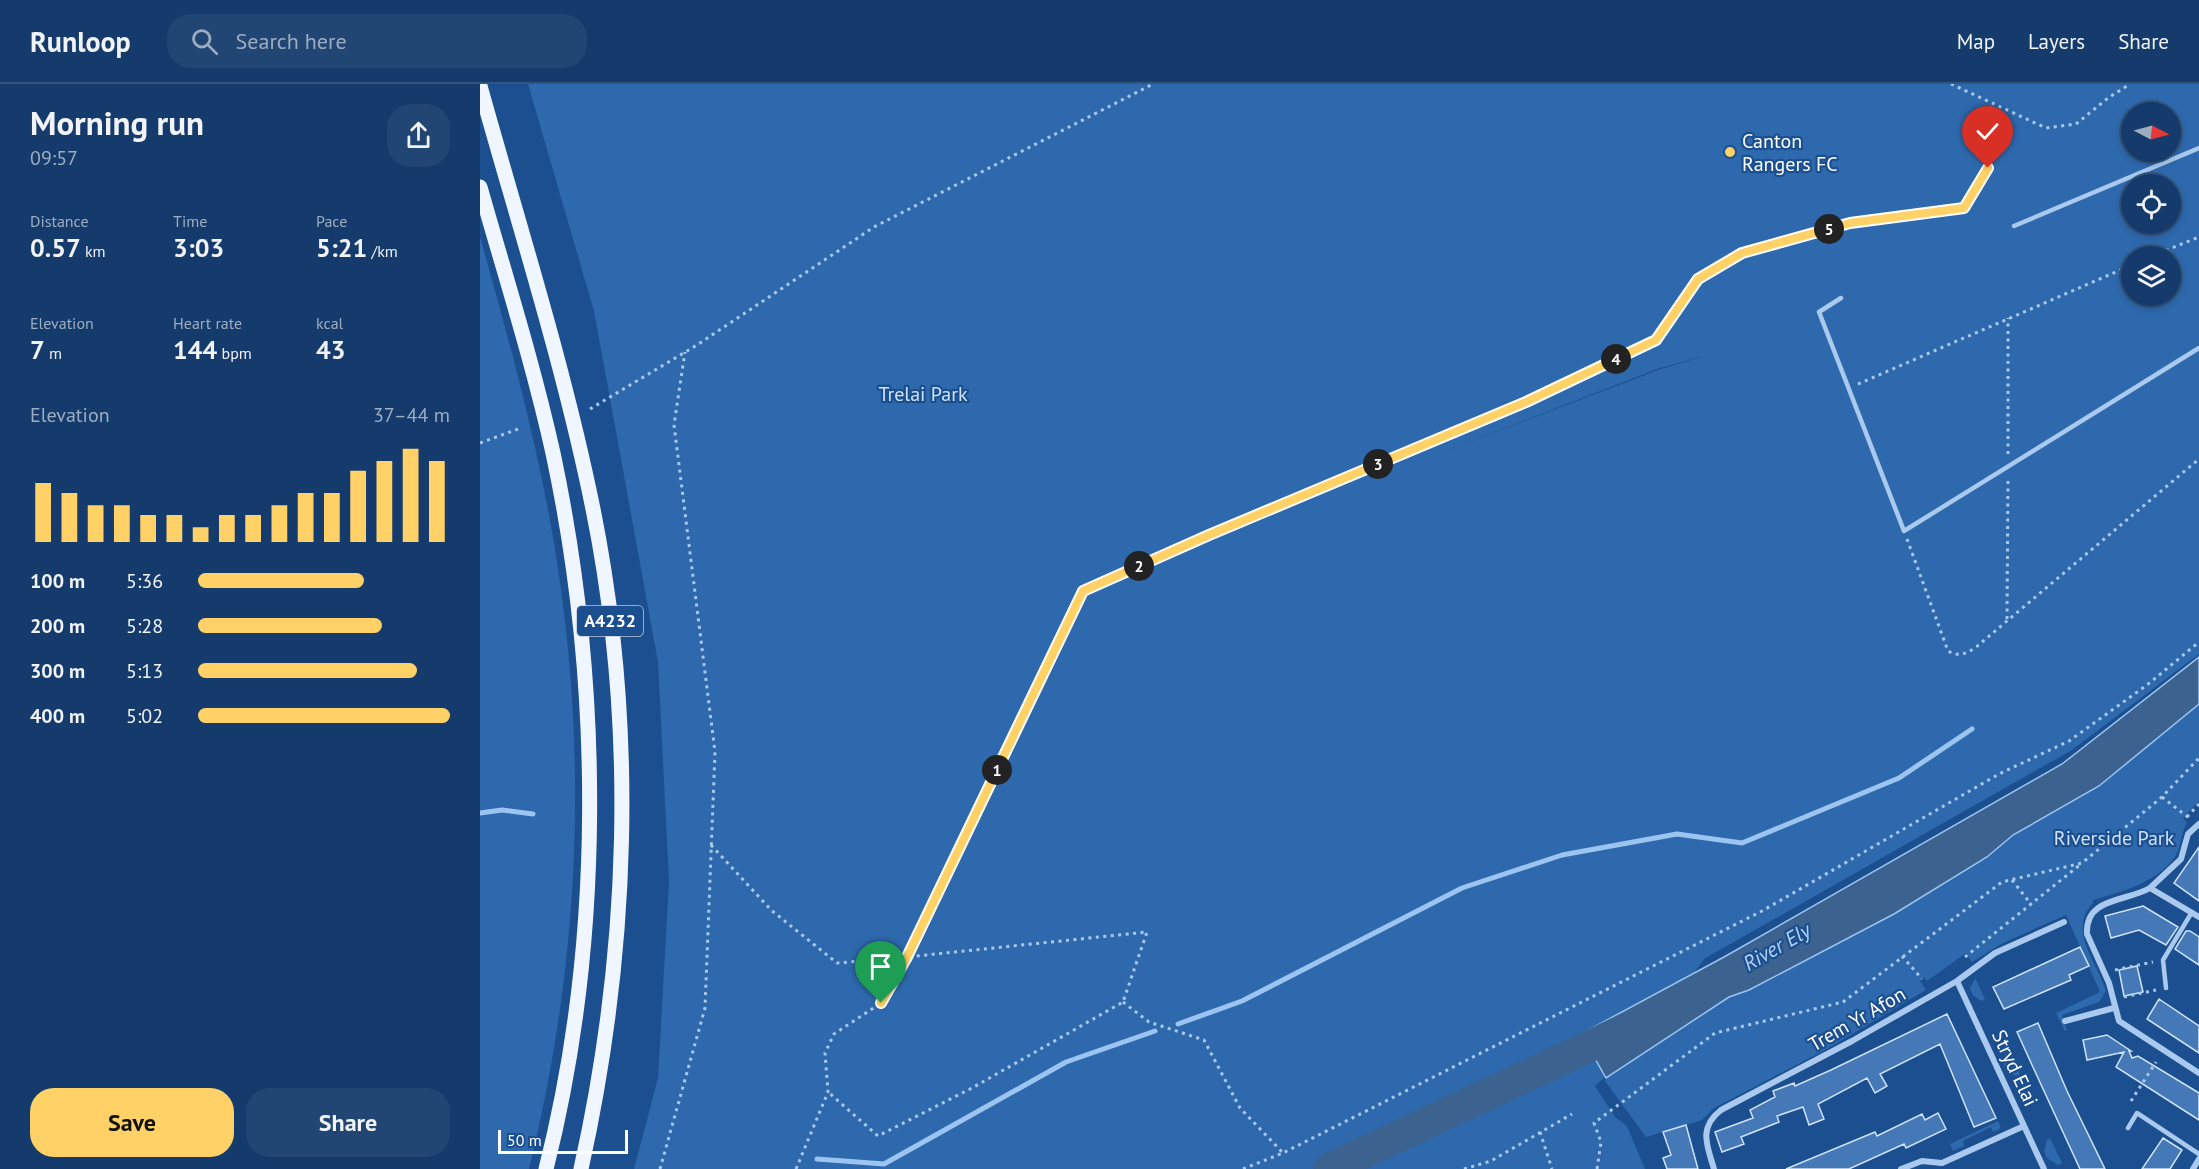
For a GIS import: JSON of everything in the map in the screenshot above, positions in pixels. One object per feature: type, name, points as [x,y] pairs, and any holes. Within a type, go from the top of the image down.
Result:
[{"type":"main road","name":"A4232","points":[[480,86],[580,450],[602,563],[613,642],[622,776],[620,900],[610,1014],[581,1169]]},
{"type":"main road","name":"A4232","points":[[480,187],[529,358],[552,452],[565,516],[582,647],[589,777],[586,898],[568,1061],[546,1169]]},
{"type":"street","points":[[2199,824],[2188,834],[2181,859],[2150,888],[2139,895],[2098,905],[2092,910],[2086,926],[2087,934],[2105,972],[2114,1008],[2120,1021],[2199,1073]]},
{"type":"street","points":[[2150,888],[2199,917]]},
{"type":"street","name":"Trem Yr Afon","points":[[1714,1169],[1706,1134],[1709,1121],[1715,1115],[1833,1052],[1957,981],[1995,953],[2064,922]]},
{"type":"street","name":"Stryd Elai","points":[[1957,981],[2044,1169]]},
{"type":"street","points":[[2065,1021],[2114,1008]]},
{"type":"street","points":[[1901,1169],[1922,1161],[1933,1166],[1942,1163],[2024,1126]]},
{"type":"street","points":[[2193,1169],[2199,1159]]},
{"type":"lane","points":[[2014,226],[2199,148]]},
{"type":"lane","points":[[1841,298],[1819,312],[1904,531],[2199,348]]},
{"type":"lane","points":[[2166,988],[2163,960],[2192,912]]},
{"type":"lane","points":[[2128,1128],[2137,1113],[2199,1154]]},
{"type":"path","points":[[590,409],[685,352],[874,226],[1153,84]]},
{"type":"path","points":[[1951,84],[2046,128],[2076,124],[2108,98],[2130,84]]},
{"type":"path","points":[[796,1169],[828,1092],[825,1053],[834,1034],[881,1003],[907,957],[1083,591],[1209,535],[1526,402],[1656,340],[1698,279],[1742,253],[1850,223],[1964,208],[1988,168],[1992,104]]},
{"type":"path","points":[[2177,246],[2199,237]]},
{"type":"path","points":[[1849,389],[2121,270]]},
{"type":"path","points":[[660,1169],[705,1008],[715,752],[674,425],[685,352]]},
{"type":"path","points":[[480,443],[518,429]]},
{"type":"path","points":[[1904,531],[1948,651],[1955,655],[1965,655],[2199,459]]},
{"type":"path","points":[[1243,1169],[1283,1153],[1762,911],[2000,774],[2069,741],[2147,685],[2199,642]]},
{"type":"path","points":[[1965,957],[2162,796],[2199,758]]},
{"type":"path","points":[[2162,796],[2185,815],[2199,804]]},
{"type":"path","points":[[711,845],[771,910],[837,963],[1147,932],[1123,1002],[972,1088],[878,1136],[849,1114],[828,1092]]},
{"type":"path","points":[[1597,1169],[1601,1142],[1594,1123],[1715,1033],[1843,1002],[2002,882],[2082,863]]},
{"type":"path","points":[[2013,880],[2031,904]]},
{"type":"path","points":[[1902,956],[1922,979]]},
{"type":"path","points":[[2105,972],[2163,960]]},
{"type":"path","points":[[2112,999],[2166,988]]},
{"type":"path","points":[[1123,1002],[1149,1022],[1204,1040],[1240,1108],[1283,1153]]},
{"type":"path","points":[[2131,1101],[2156,1062]]},
{"type":"path","points":[[1464,1169],[1491,1161],[1572,1114]]},
{"type":"path","points":[[1540,1132],[1552,1169]]},
{"type":"green space","name":"Trelai Park","points":[[528,84],[2199,84],[2199,654],[2072,750],[1704,959],[1641,1044],[1595,1086],[1615,1117],[1627,1126],[1645,1169],[634,1169],[658,1078],[669,881],[658,662],[594,311]],"holes":[[[1711,354],[1658,370],[1449,450],[1657,369]]]},
{"type":"green space","points":[[480,237],[530,424],[558,565],[571,683],[575,753],[575,823],[566,962],[557,1032],[529,1169],[480,1169]]},
{"type":"green space","name":"Riverside Park","points":[[2199,704],[2199,801],[2183,818],[2187,823],[2179,849],[2170,863],[2151,879],[2093,900],[2086,913],[2083,935],[2106,991],[2099,1002],[2062,1015],[2067,1030],[2065,1031],[2056,1013],[2100,992],[2066,915],[2003,943],[1972,962],[1966,953],[1927,981],[1924,977],[1920,981],[1926,990],[1827,1049],[1714,1108],[1702,1120],[1646,1137],[1605,1081],[1606,1078],[1729,997],[1749,990],[1894,914],[1987,857],[2013,835],[2099,786]]},
{"type":"green space","points":[[1975,978],[1985,999],[1981,1001],[1973,995],[1970,989]]},
{"type":"green space","points":[[2009,1049],[2020,1074],[2016,1076],[2006,1069],[2003,1063],[2005,1051]]},
{"type":"green space","points":[[1998,1121],[2001,1128],[1993,1132],[1991,1127],[1963,1141],[1964,1146],[1953,1151],[1950,1144]]},
{"type":"green space","points":[[2050,1138],[2062,1163],[2058,1165],[2047,1158],[2044,1151],[2047,1140]]},
{"type":"water","points":[[2199,657],[2199,704],[2099,786],[2013,835],[1987,857],[1894,914],[1749,990],[1729,997],[1606,1078],[1581,1034],[1724,957],[2062,764]]},
{"type":"building","points":[[2199,847],[2199,901],[2174,883]]},
{"type":"building","points":[[2143,906],[2178,927],[2166,945],[2139,930],[2111,938],[2105,916]]},
{"type":"building","points":[[2186,931],[2199,937],[2199,965],[2175,949]]},
{"type":"building","points":[[2080,947],[2089,966],[2069,975],[2071,980],[2004,1009],[1993,987]]},
{"type":"building","points":[[2137,966],[2143,992],[2124,996],[2119,970]]},
{"type":"building","points":[[2159,999],[2199,1026],[2199,1053],[2147,1019]]},
{"type":"building","points":[[1947,1014],[1996,1118],[1974,1127],[1940,1044],[1880,1074],[1887,1086],[1875,1093],[1867,1078],[1818,1104],[1824,1119],[1809,1125],[1803,1107],[1777,1116],[1779,1122],[1741,1137],[1744,1144],[1722,1152],[1715,1132],[1753,1118],[1750,1110],[1775,1097],[1773,1091],[1794,1083],[1795,1086]]},
{"type":"building","points":[[2038,1023],[2067,1091],[2105,1169],[2080,1169],[2032,1065],[2017,1032]]},
{"type":"building","points":[[2107,1035],[2131,1051],[2129,1051],[2132,1058],[2138,1056],[2199,1093],[2199,1120],[2116,1067],[2124,1052],[2087,1060],[2083,1040]]},
{"type":"building","points":[[1938,1113],[1946,1129],[1906,1148],[1904,1144],[1849,1169],[1786,1169],[1875,1132],[1877,1136],[1922,1114],[1925,1120]]},
{"type":"building","points":[[1686,1125],[1698,1169],[1667,1169],[1663,1158],[1671,1155],[1663,1132]]},
{"type":"building","points":[[2163,1138],[2182,1150],[2170,1169],[2142,1169]]},
{"type":"waterway","points":[[1178,1024],[1242,1001],[1462,888],[1562,855],[1677,834],[1742,843],[1899,778],[1972,729]]},
{"type":"waterway","points":[[480,813],[502,810],[533,814]]},
{"type":"waterway","name":"River Ely","points":[[1329,1169],[1626,1029]]},
{"type":"waterway","points":[[817,1159],[884,1164],[1066,1062],[1155,1031]]},
{"type":"place","name":"Canton Rangers FC","points":[[1730,152]]},
{"type":"route","points":[[881,1003],[907,957],[1083,591],[1209,535],[1526,402],[1656,340],[1698,279],[1742,253],[1850,223],[1964,208],[1988,168]]}]
